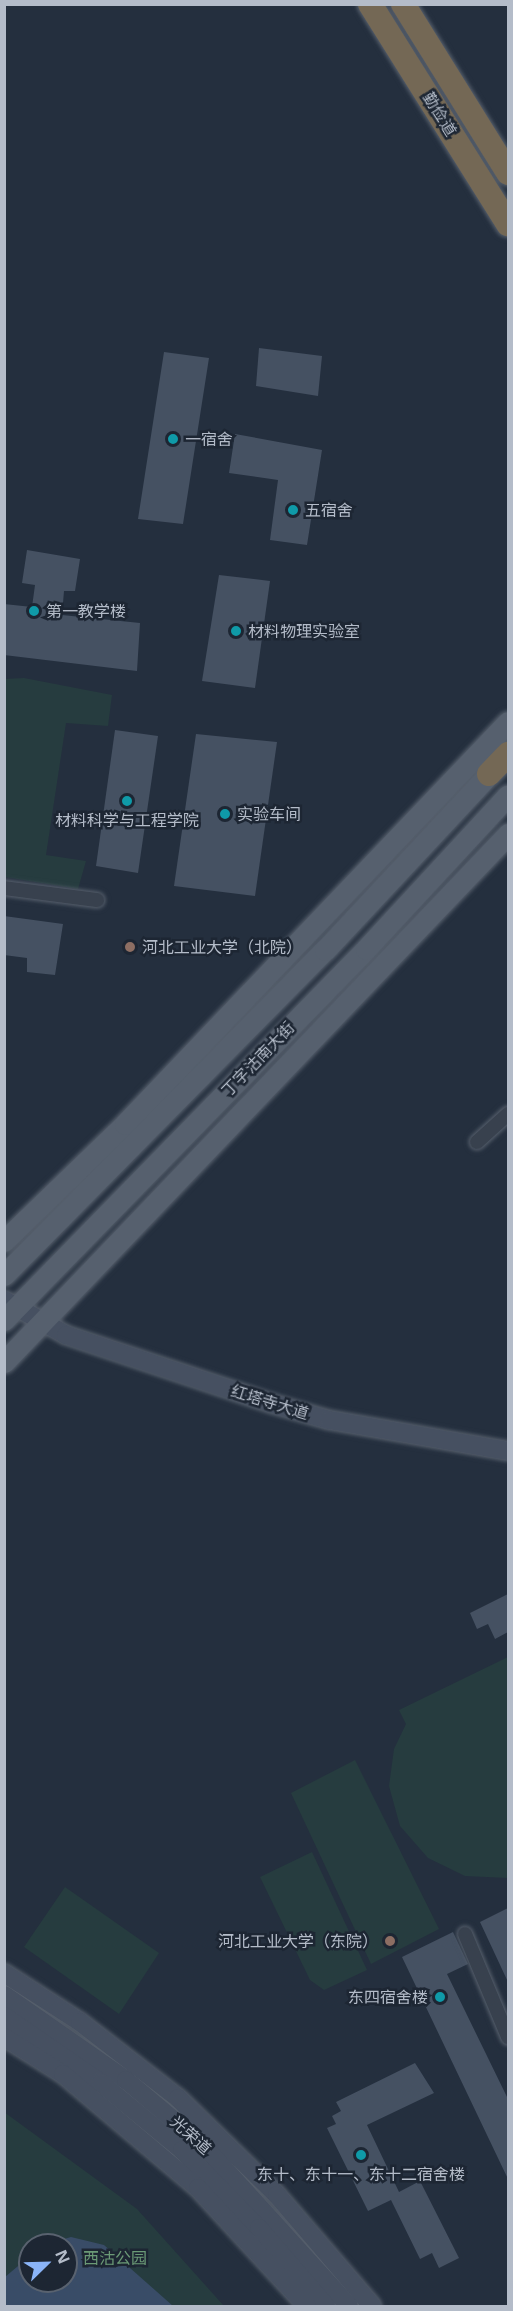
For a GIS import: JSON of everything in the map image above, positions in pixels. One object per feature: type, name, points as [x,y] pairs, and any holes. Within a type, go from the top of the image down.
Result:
[{"type":"highway","name":"勤俭道","points":[[370,4],[508,224]]},
{"type":"highway","name":"勤俭道","points":[[403,4],[508,172]]},
{"type":"highway","points":[[489,774],[508,754]]},
{"type":"main road","points":[[4,1241],[125,1124],[508,722]]},
{"type":"main road","name":"丁字沽南大街","points":[[4,1275],[195,1083],[489,774]]},
{"type":"main road","name":"丁字沽南大街","points":[[11,1307],[366,949],[508,795]]},
{"type":"main road","points":[[4,1362],[508,834]]},
{"type":"main road","points":[[125,1124],[195,1083]]},
{"type":"main road","name":"红塔寺大道","points":[[4,1285],[11,1307],[66,1335],[329,1420],[508,1451]]},
{"type":"main road","points":[[4,1973],[80,2022],[178,2098],[277,2194],[372,2307]]},
{"type":"main road","name":"光荣道","points":[[4,1995],[107,2066],[203,2145],[349,2307]]},
{"type":"main road","name":"光荣道","points":[[4,2016],[101,2083],[182,2150],[259,2228],[326,2307]]},
{"type":"main road","points":[[4,2037],[63,2074],[173,2166],[307,2307]]},
{"type":"street","points":[[4,888],[97,900]]},
{"type":"street","points":[[477,1142],[508,1114]]},
{"type":"street","points":[[465,1934],[508,2037]]},
{"type":"green space","points":[[24,678],[112,695],[108,726],[66,723],[46,855],[86,861],[78,889],[5,877],[5,679]]},
{"type":"green space","points":[[508,1657],[508,1878],[465,1876],[428,1858],[400,1826],[389,1786],[394,1749],[406,1724],[399,1710]]},
{"type":"green space","points":[[355,1760],[439,1929],[371,1964],[291,1793]]},
{"type":"green space","points":[[312,1852],[367,1970],[324,1990],[310,1980],[260,1877]]},
{"type":"green space","points":[[65,1887],[159,1953],[119,2014],[24,1947]]},
{"type":"green space","name":"西沽公园","points":[[4,2112],[137,2209],[224,2306],[5,2306]]},
{"type":"water","points":[[78,2239],[104,2245],[173,2306],[5,2306],[5,2277],[18,2266],[18,2293],[78,2293]]},
{"type":"building","points":[[259,348],[322,356],[318,396],[256,386]]},
{"type":"building","name":"一宿舍","points":[[164,352],[209,358],[183,524],[138,519]]},
{"type":"building","name":"五宿舍","points":[[235,434],[322,450],[307,545],[270,540],[278,480],[229,473]]},
{"type":"building","name":"第一教学楼","points":[[27,550],[80,559],[75,591],[64,591],[62,615],[140,623],[137,671],[4,655],[4,604],[32,607],[35,585],[22,583]]},
{"type":"building","name":"材料物理实验室","points":[[219,575],[270,581],[255,688],[202,681]]},
{"type":"building","name":"材料科学与工程学院","points":[[115,730],[158,736],[138,873],[96,866]]},
{"type":"building","name":"实验车间","points":[[196,734],[277,742],[255,896],[174,886]]},
{"type":"building","points":[[4,916],[63,924],[55,975],[27,972],[27,958],[4,955]]},
{"type":"building","points":[[508,1594],[508,1632],[495,1639],[488,1624],[477,1629],[470,1613]]},
{"type":"building","points":[[508,1908],[508,1982],[480,1922]]},
{"type":"building","points":[[453,1932],[468,1964],[447,1974],[508,2099],[508,2179],[402,1957]]},
{"type":"building","name":"东十、东十一、东十二宿舍楼","points":[[415,2063],[434,2093],[367,2125],[399,2192],[420,2181],[459,2258],[439,2268],[432,2253],[420,2259],[391,2200],[368,2211],[327,2128],[336,2124],[332,2116],[341,2111],[336,2102]]},
{"type":"place","name":"一宿舍","points":[[173,439]]},
{"type":"place","name":"五宿舍","points":[[293,510]]},
{"type":"place","name":"第一教学楼","points":[[34,611]]},
{"type":"place","name":"材料物理实验室","points":[[236,631]]},
{"type":"place","name":"材料科学与工程学院","points":[[127,801]]},
{"type":"place","name":"实验车间","points":[[225,814]]},
{"type":"place","name":"河北工业大学（北院）","points":[[130,947]]},
{"type":"place","name":"河北工业大学（东院）","points":[[390,1941]]},
{"type":"place","name":"东四宿舍楼","points":[[440,1997]]},
{"type":"place","name":"东十、东十一、东十二宿舍楼","points":[[361,2155]]}]
